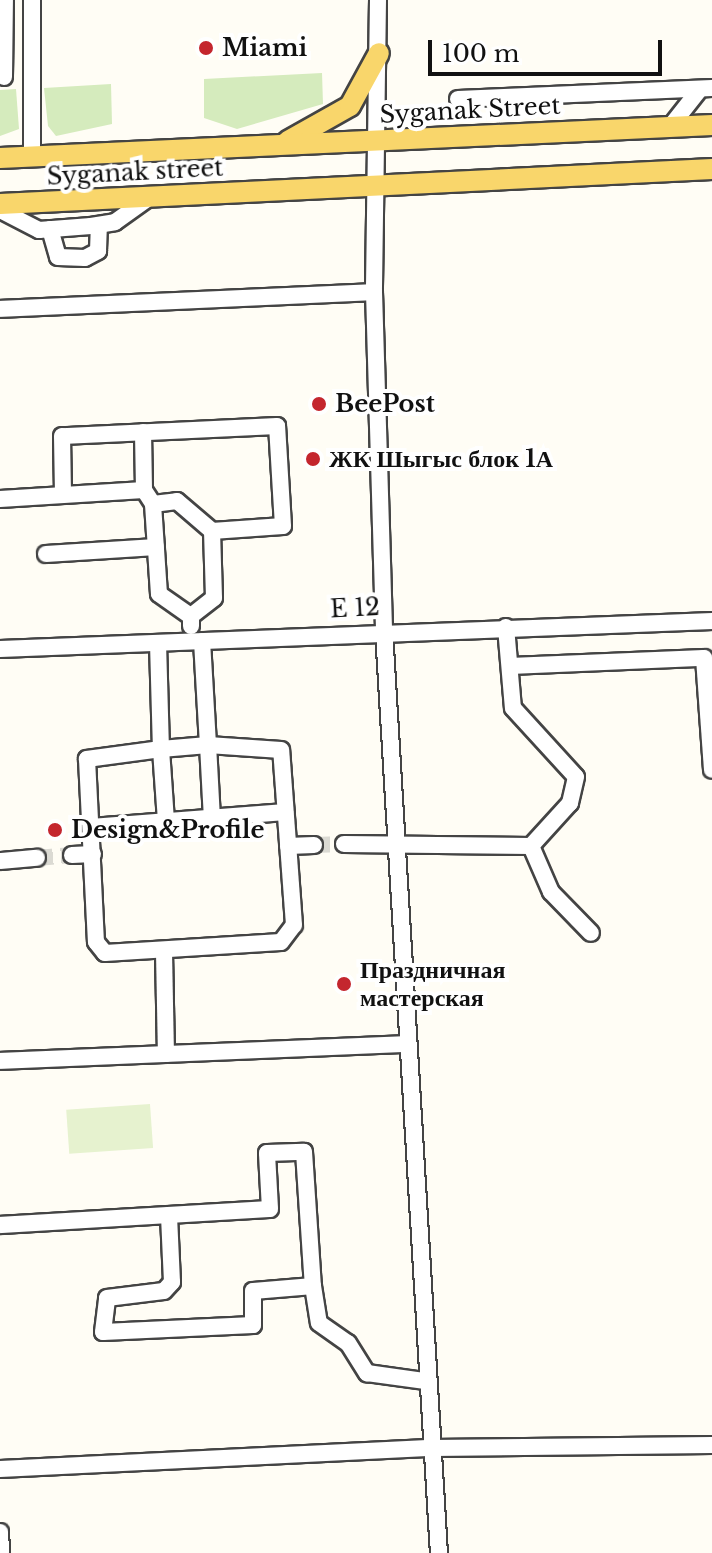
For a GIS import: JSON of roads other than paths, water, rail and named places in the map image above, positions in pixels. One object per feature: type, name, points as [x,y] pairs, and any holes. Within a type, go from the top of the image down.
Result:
[{"type":"main road","points":[[276,147],[350,106],[379,53]]},
{"type":"main road","name":"Syganak Street","points":[[32,156],[712,125]]},
{"type":"main road","name":"Syganak street","points":[[0,158],[32,156]]},
{"type":"main road","name":"Syganak Street","points":[[150,197],[374,190],[712,169]]},
{"type":"main road","name":"Syganak street","points":[[0,207],[150,197]]},
{"type":"street","points":[[5,0],[2,77],[32,75]]},
{"type":"street","points":[[32,0],[32,156]]},
{"type":"street","points":[[378,0],[374,292],[384,631],[425,1381],[439,1553]]},
{"type":"street","points":[[458,99],[706,88]]},
{"type":"street","points":[[670,127],[706,88]]},
{"type":"street","points":[[0,207],[50,229],[99,225],[150,197]]},
{"type":"street","points":[[50,229],[58,257],[85,258],[98,251],[99,225]]},
{"type":"street","points":[[0,309],[374,292]]},
{"type":"street","points":[[0,499],[63,494],[149,497],[177,501],[212,531],[283,526],[277,426],[62,436],[63,494]]},
{"type":"street","points":[[143,432],[159,594],[191,616],[197,641],[212,818]]},
{"type":"street","points":[[191,616],[214,598],[212,531]]},
{"type":"street","points":[[46,554],[156,547]]},
{"type":"street","name":"E 12","points":[[0,649],[384,631],[712,621]]},
{"type":"street","points":[[344,844],[531,846],[570,803],[576,777],[520,721],[506,627]]},
{"type":"street","points":[[158,643],[166,821]]},
{"type":"street","points":[[510,666],[704,658],[712,770]]},
{"type":"street","points":[[208,745],[277,746],[294,925],[288,938],[164,952],[98,948],[89,757],[161,749],[208,745]]},
{"type":"street","points":[[91,827],[285,812]]},
{"type":"street","points":[[288,846],[314,845]]},
{"type":"street","points":[[531,846],[551,892],[591,933]]},
{"type":"street","points":[[72,855],[93,854]]},
{"type":"street","points":[[0,861],[37,858]]},
{"type":"street","points":[[164,952],[166,1054]]},
{"type":"street","points":[[0,1061],[407,1044]]},
{"type":"street","points":[[0,1225],[270,1209],[267,1153],[304,1152],[313,1286],[319,1323],[348,1343],[367,1373],[425,1381]]},
{"type":"street","points":[[169,1215],[172,1282],[164,1291],[107,1298],[103,1332],[253,1325],[253,1291],[313,1286]]},
{"type":"street","points":[[0,1469],[432,1448],[712,1445]]},
{"type":"street","points":[[0,1532],[1,1553]]},
{"type":"tunnel","points":[[314,845],[344,844]]},
{"type":"tunnel","points":[[37,858],[72,855]]},
{"type":"place","name":"Miami","points":[[206,48]]},
{"type":"place","name":"BeePost","points":[[319,404]]},
{"type":"place","name":"ЖК Шыгыс блок 1А","points":[[313,459]]},
{"type":"place","name":"Design&Profile","points":[[55,830]]},
{"type":"place","name":"Праздничная мастерская","points":[[344,984]]}]
